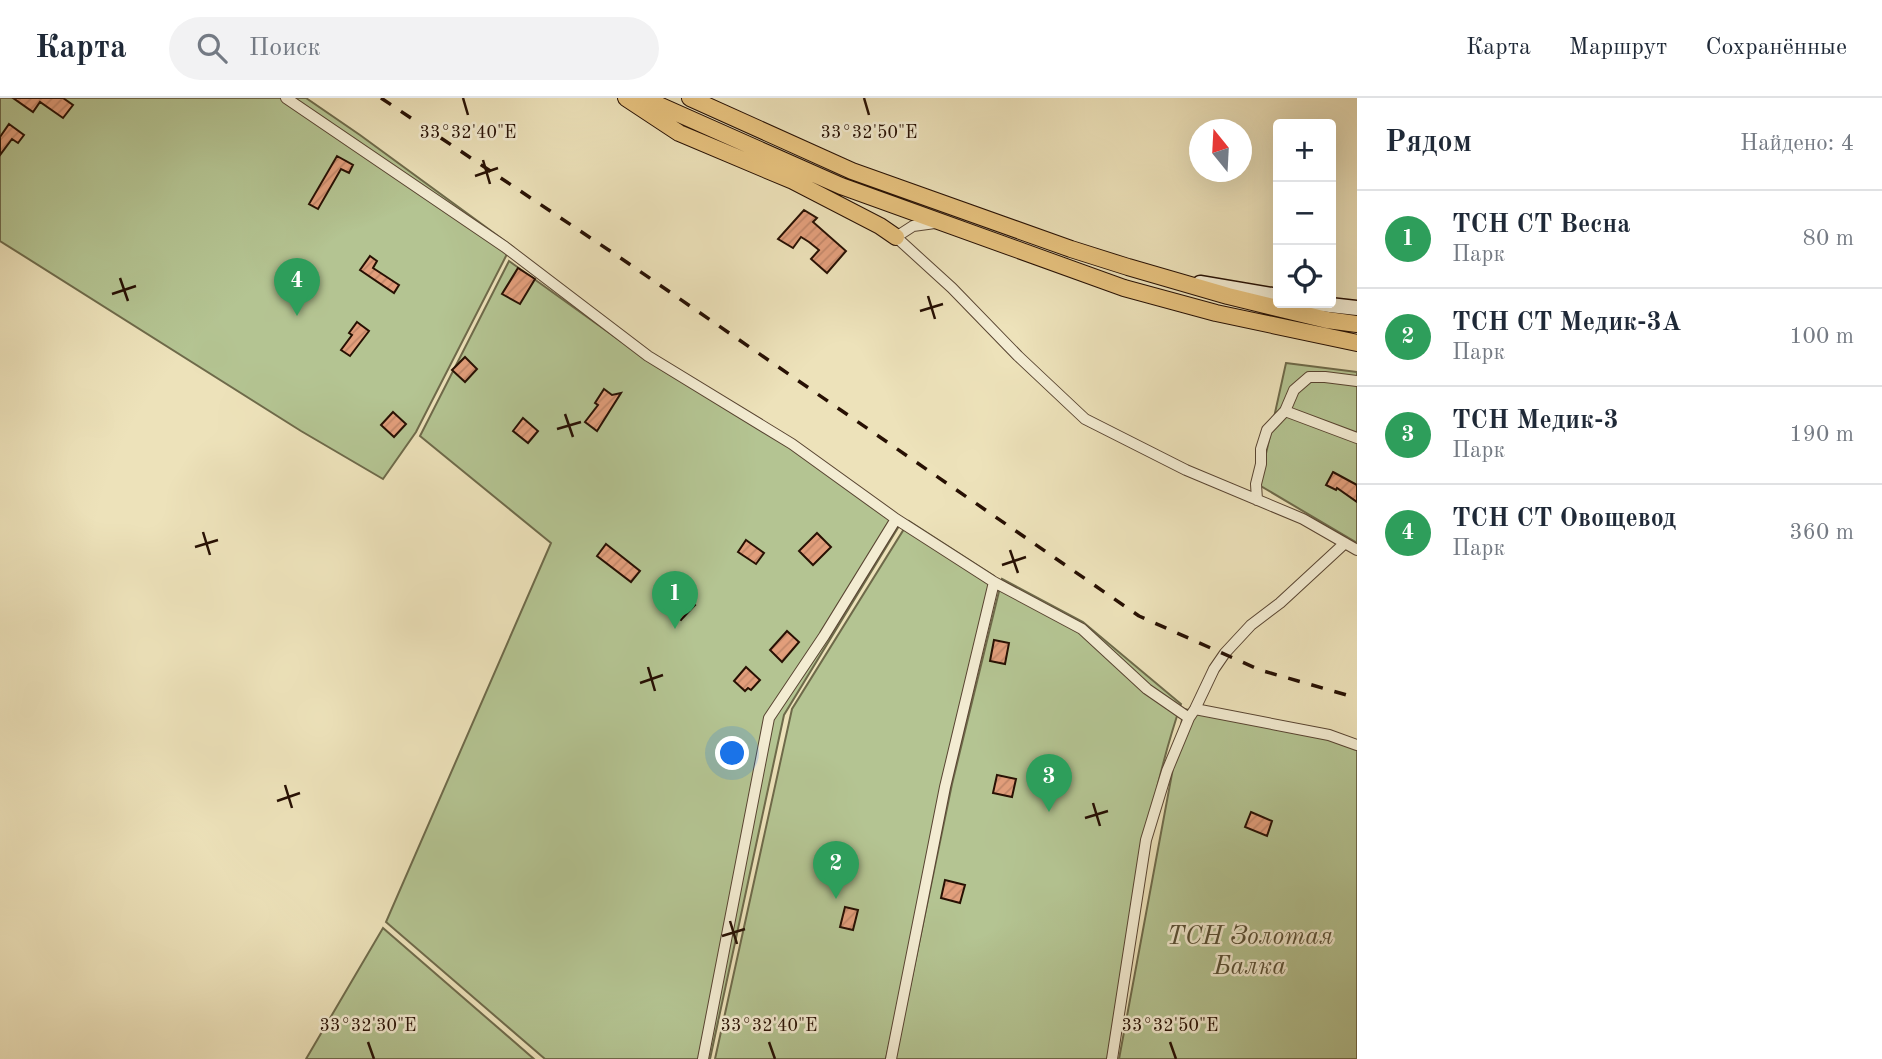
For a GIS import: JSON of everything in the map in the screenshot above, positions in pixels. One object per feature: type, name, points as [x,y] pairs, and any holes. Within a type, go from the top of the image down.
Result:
[{"type":"main road","points":[[626,98],[679,133],[793,181],[896,237]]},
{"type":"main road","points":[[643,98],[841,186],[1124,288],[1216,313],[1357,343]]},
{"type":"main road","points":[[690,98],[852,172],[1071,249],[1228,296],[1327,320],[1357,324]]},
{"type":"main road","points":[[1168,279],[1273,295]]},
{"type":"main road","points":[[1336,300],[1357,298]]},
{"type":"main road","points":[[1336,306],[1357,308]]},
{"type":"street","points":[[286,98],[505,247],[648,356],[792,444],[896,519],[994,582],[1082,629],[1147,689],[1192,713],[1329,735],[1357,745]]},
{"type":"street","points":[[939,223],[913,226],[896,237],[1086,419],[1186,470],[1303,519],[1357,550]]},
{"type":"street","points":[[1257,500],[1256,484],[1261,464],[1261,449],[1268,430],[1285,411],[1294,390],[1309,377],[1357,381]]},
{"type":"street","points":[[1285,411],[1357,438]]},
{"type":"street","points":[[703,1059],[769,718],[824,636],[896,519]]},
{"type":"street","points":[[1112,1059],[1146,840],[1167,771],[1192,713],[1225,653],[1251,625],[1280,603],[1345,543]]},
{"type":"street","points":[[891,1059],[945,786],[994,582]]},
{"type":"green space","points":[[0,98],[306,98],[513,247],[416,432],[383,479],[301,431],[0,241]]},
{"type":"green space","points":[[509,261],[654,365],[802,455],[899,526],[784,715],[710,1059],[545,1059],[386,922],[551,543],[420,436]]},
{"type":"green space","points":[[1286,363],[1357,372],[1357,543],[1259,485]]},
{"type":"green space","points":[[909,521],[994,576],[886,1059],[715,1059],[792,709]]},
{"type":"green space","points":[[1002,579],[1083,622],[1181,704],[1156,791],[1147,835],[1112,1059],[895,1059],[952,784]]},
{"type":"green space","name":"ТСН Золотая Балка","points":[[1184,709],[1357,745],[1357,1059],[1119,1059]]},
{"type":"green space","points":[[383,928],[534,1059],[306,1059]]},
{"type":"building","points":[[13,98],[63,98],[73,105],[63,118],[40,102],[33,112]]},
{"type":"building","points":[[9,124],[24,135],[18,143],[12,139],[0,155],[0,137]]},
{"type":"building","points":[[337,156],[353,165],[349,173],[341,169],[318,209],[309,204]]},
{"type":"building","points":[[804,210],[817,218],[813,222],[846,251],[827,273],[811,259],[819,250],[809,242],[801,237],[793,248],[778,239]]},
{"type":"building","points":[[370,256],[377,261],[373,268],[399,285],[394,293],[360,270]]},
{"type":"building","points":[[518,268],[535,279],[520,304],[502,294]]},
{"type":"building","points":[[357,322],[369,331],[350,356],[341,350],[352,335],[349,333]]},
{"type":"building","points":[[465,357],[477,369],[465,382],[452,370]]},
{"type":"building","points":[[604,389],[612,395],[621,393],[597,431],[585,422],[598,405],[595,403]]},
{"type":"building","points":[[393,412],[406,424],[394,437],[381,425]]},
{"type":"building","points":[[523,418],[538,431],[528,443],[513,431]]},
{"type":"building","points":[[1333,472],[1357,485],[1357,502],[1337,488],[1336,490],[1326,485]]},
{"type":"building","points":[[817,533],[831,547],[813,565],[799,551]]},
{"type":"building","points":[[746,540],[764,553],[756,564],[738,552]]},
{"type":"building","points":[[606,544],[640,571],[631,582],[597,556]]},
{"type":"building","points":[[684,596],[695,605],[681,620],[670,611]]},
{"type":"building","points":[[787,631],[799,642],[782,662],[770,650]]},
{"type":"building","points":[[994,640],[1009,643],[1005,664],[990,661]]},
{"type":"building","points":[[746,667],[760,680],[751,690],[748,688],[745,691],[734,681]]},
{"type":"building","points":[[997,775],[1016,779],[1012,797],[993,793]]},
{"type":"building","points":[[1251,812],[1272,821],[1267,836],[1245,827]]},
{"type":"building","points":[[945,880],[965,885],[960,903],[941,898]]},
{"type":"building","points":[[845,907],[858,910],[853,930],[840,927]]},
{"type":"railway","points":[[381,98],[622,259],[1139,616],[1260,670],[1357,698]]},
{"type":"place","name":"ТСН СТ Овощевод","points":[[297,316]]},
{"type":"place","name":"ТСН СТ Весна","points":[[675,629]]},
{"type":"place","name":"ТСН Медик-3","points":[[1049,812]]},
{"type":"place","name":"ТСН СТ Медик-3А","points":[[836,899]]}]
